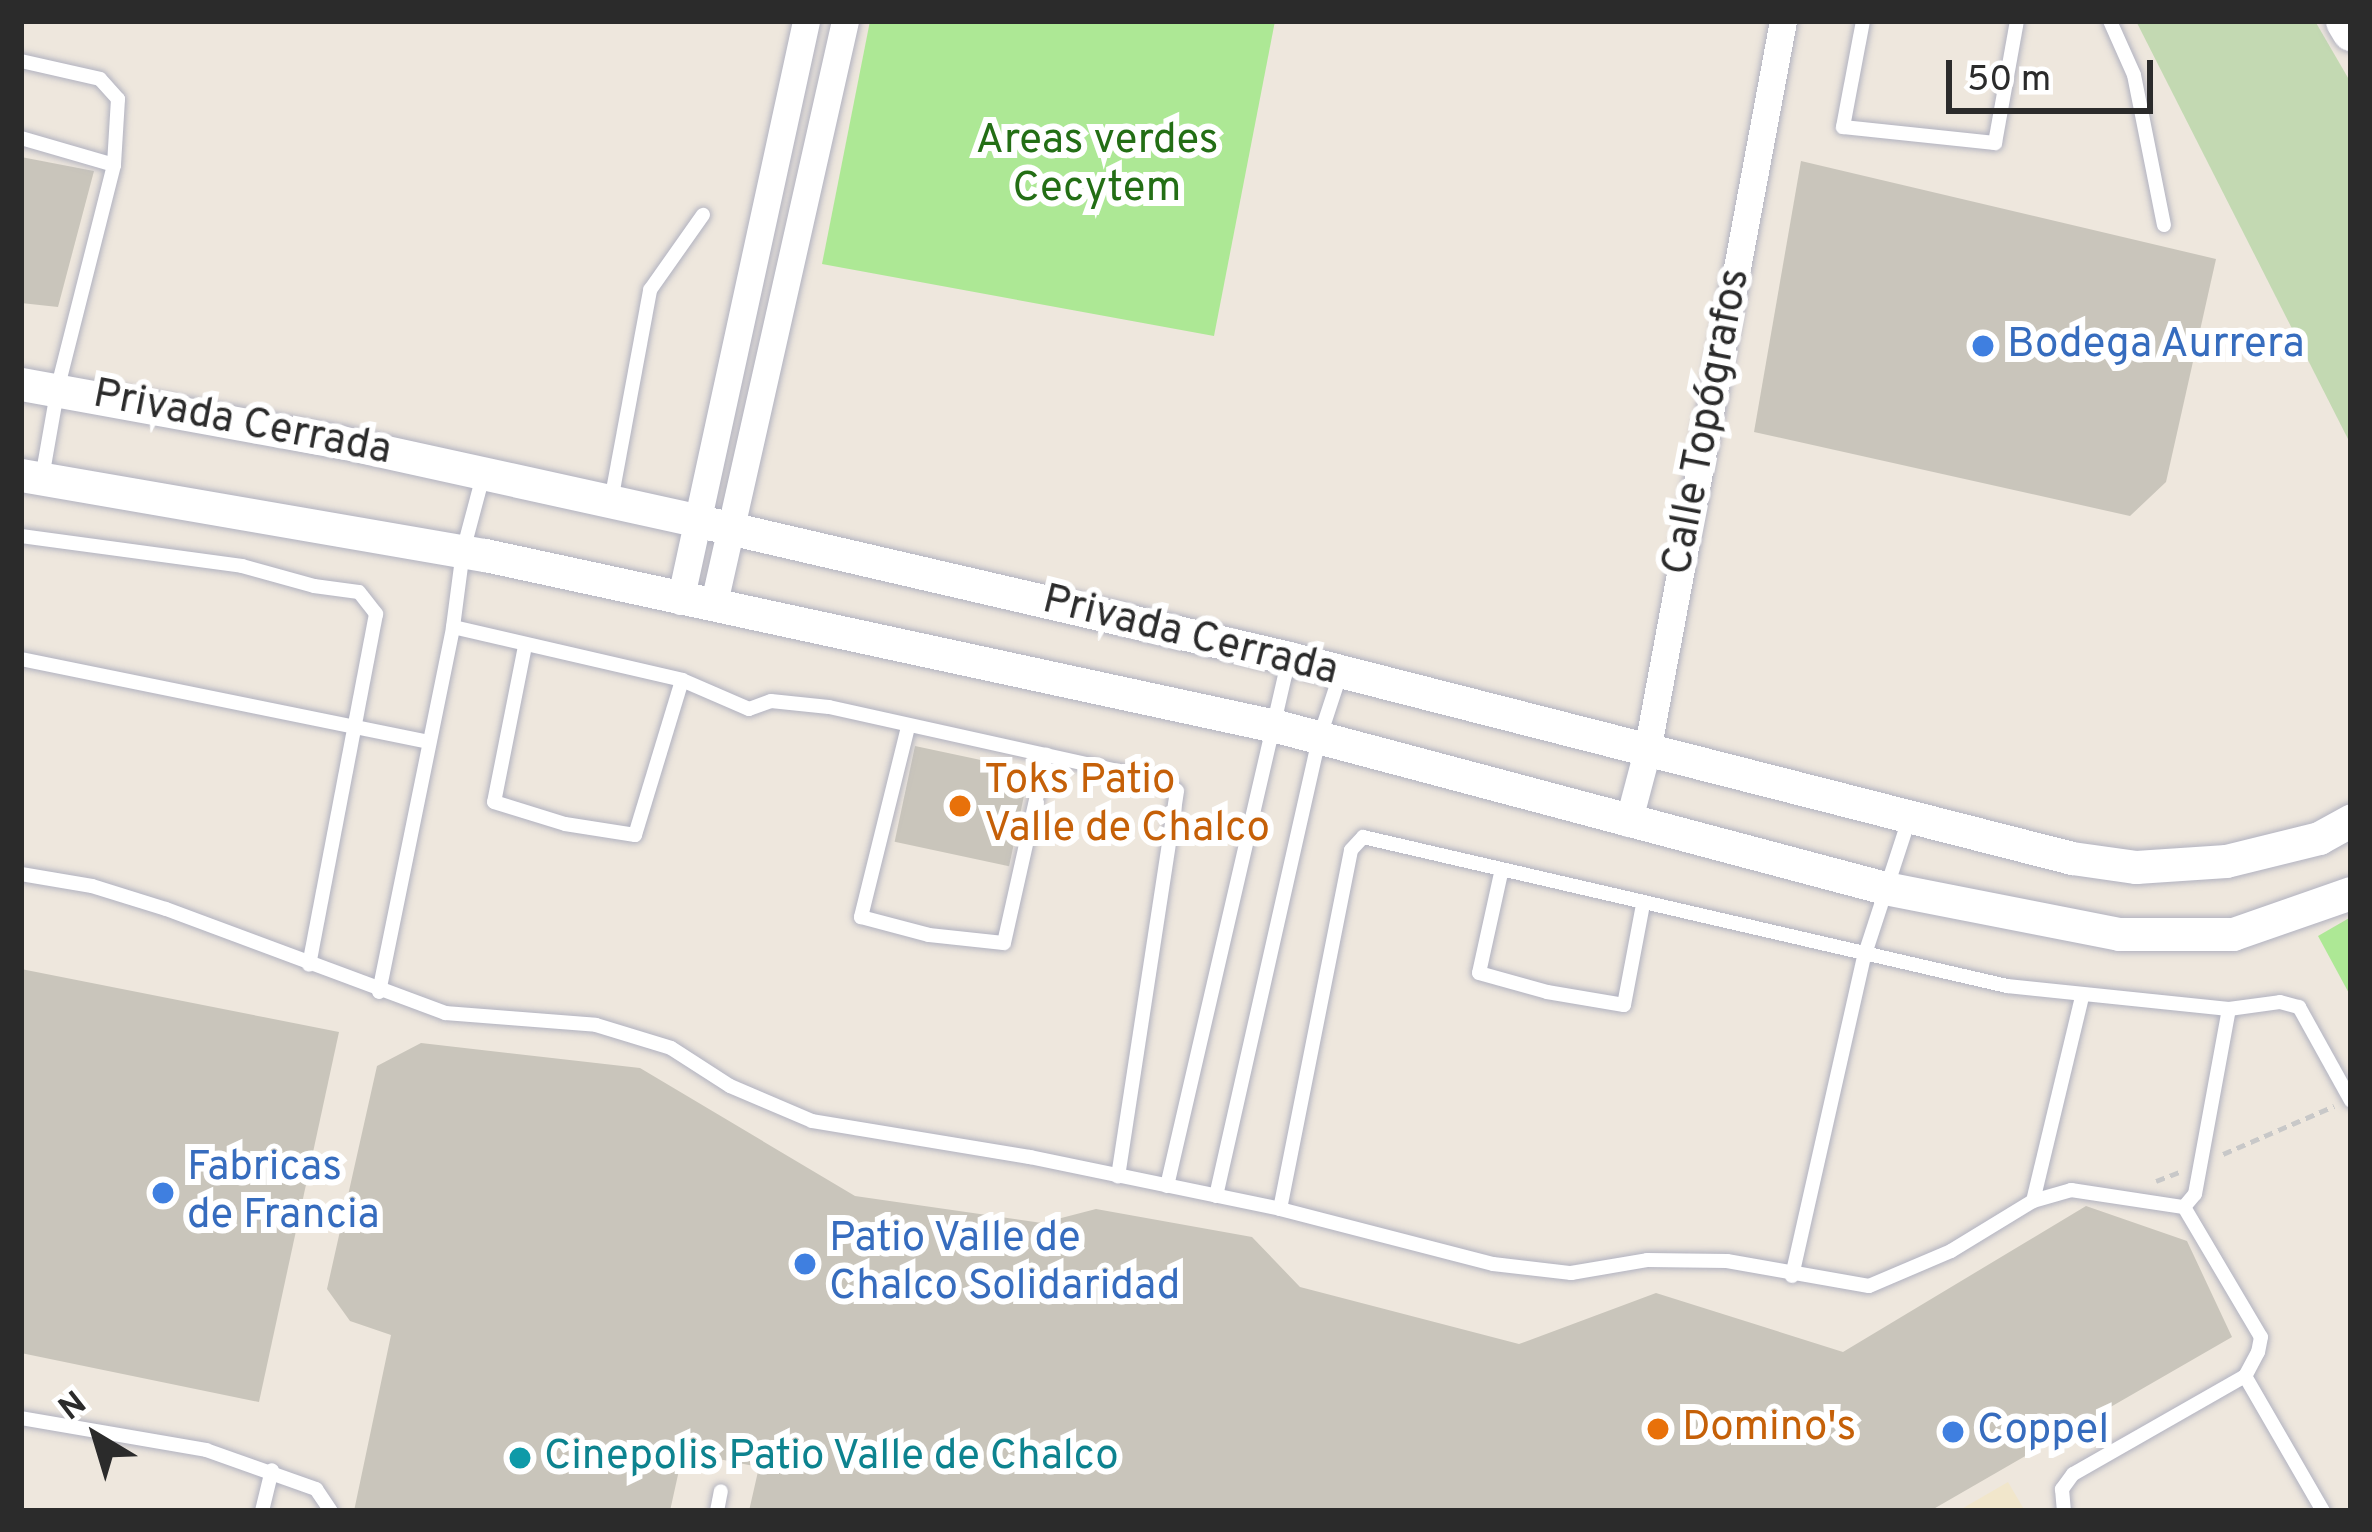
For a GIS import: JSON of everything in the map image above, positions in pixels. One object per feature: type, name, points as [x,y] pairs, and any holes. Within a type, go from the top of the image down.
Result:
[{"type":"main road","points":[[2345,21],[2351,31]]},
{"type":"street","points":[[714,524],[806,21]]},
{"type":"street","points":[[696,604],[845,21]]},
{"type":"street","name":"Calle Topógrafos","points":[[1628,823],[1647,751],[1783,21]]},
{"type":"street","name":"Privada Cerrada","points":[[21,384],[58,387],[484,472],[714,524],[1289,658],[2072,858],[2136,867],[2226,861],[2319,838],[2351,820]]},
{"type":"street","name":"Privada Cerrada","points":[[32,476],[463,551],[1270,725],[1885,888],[2119,934],[2233,934],[2351,893]]},
{"type":"lane","points":[[1863,21],[1843,127],[1996,143],[2017,21]]},
{"type":"lane","points":[[2110,21],[2134,75],[2164,225]]},
{"type":"lane","points":[[21,61],[100,79],[118,99],[114,165],[32,476]]},
{"type":"lane","points":[[21,139],[114,165]]},
{"type":"lane","points":[[611,501],[650,290],[703,214]]},
{"type":"lane","points":[[379,992],[453,627],[463,551],[484,472]]},
{"type":"lane","points":[[21,536],[167,552],[359,592],[376,614],[359,727],[309,964]]},
{"type":"lane","points":[[453,627],[682,680],[749,709],[771,701],[790,703],[1167,782],[1177,791],[1118,1177]]},
{"type":"lane","points":[[525,646],[494,802],[565,824],[635,835],[682,680]]},
{"type":"lane","points":[[1167,1186],[1289,658]]},
{"type":"lane","points":[[21,659],[428,742]]},
{"type":"lane","points":[[1216,1196],[1320,736],[1340,673]]},
{"type":"lane","points":[[908,727],[862,916],[929,934],[1004,943],[1046,755]]},
{"type":"lane","points":[[1792,1276],[1864,957],[1911,814]]},
{"type":"lane","points":[[1280,1209],[1351,850],[1363,837],[1864,957],[2082,997],[2229,1009],[2280,1002],[2299,1007],[2351,1100]]},
{"type":"lane","points":[[1501,873],[1479,973],[1547,992],[1624,1005],[1643,904]]},
{"type":"lane","points":[[21,874],[92,886],[166,909],[445,1013],[596,1025],[671,1048],[730,1085],[812,1121],[1280,1209],[1493,1264],[1571,1274],[1647,1260],[1727,1262],[1869,1286],[1951,1251],[2033,1201],[2071,1190],[2184,1207]]},
{"type":"lane","points":[[2033,1201],[2082,997]]},
{"type":"lane","points":[[2184,1207],[2195,1194],[2229,1009]]},
{"type":"lane","points":[[2064,1511],[2062,1489],[2073,1474],[2245,1376],[2261,1336],[2184,1207]]},
{"type":"lane","points":[[2245,1376],[2323,1511]]},
{"type":"lane","points":[[21,1418],[206,1450],[316,1489],[332,1511]]},
{"type":"lane","points":[[262,1511],[272,1470]]},
{"type":"lane","points":[[717,1511],[721,1491]]},
{"type":"path","points":[[2118,1197],[2351,1100]]},
{"type":"shaded area","points":[[2008,1482],[2025,1511],[1958,1511]]},
{"type":"green space","name":"Areas verdes Cecytem","points":[[870,21],[1275,21],[1214,336],[822,264]]},
{"type":"green space","points":[[2136,21],[2315,21],[2351,83],[2348,439]]},
{"type":"green space","points":[[2351,917],[2351,997],[2318,936]]},
{"type":"building","points":[[21,157],[94,171],[58,307],[21,303]]},
{"type":"building","name":"Bodega Aurrera","points":[[1801,161],[2216,259],[2166,482],[2130,516],[1754,432]]},
{"type":"building","name":"Toks Patio Valle de Chalco","points":[[915,746],[1029,770],[1009,866],[895,842]]},
{"type":"building","name":"Fabricas de Francia","points":[[21,969],[339,1032],[259,1402],[21,1353]]},
{"type":"building","name":"Patio Valle de Chalco Solidaridad","points":[[421,1043],[640,1068],[855,1196],[1042,1223],[1096,1209],[1252,1237],[1300,1287],[1519,1344],[1656,1293],[1843,1352],[2086,1206],[2187,1241],[2232,1337],[1930,1511],[749,1511],[759,1467],[683,1452],[670,1511],[354,1511],[391,1335],[350,1321],[327,1289],[377,1066]]},
{"type":"place","name":"Bodega Aurrera","points":[[1983,346]]},
{"type":"place","name":"Toks Patio Valle de Chalco","points":[[960,806]]},
{"type":"place","name":"Fabricas de Francia","points":[[163,1193]]},
{"type":"place","name":"Patio Valle de Chalco Solidaridad","points":[[805,1264]]},
{"type":"place","name":"Domino's","points":[[1658,1429]]},
{"type":"place","name":"Coppel","points":[[1953,1432]]},
{"type":"place","name":"Cinepolis Patio Valle de Chalco","points":[[520,1458]]}]
